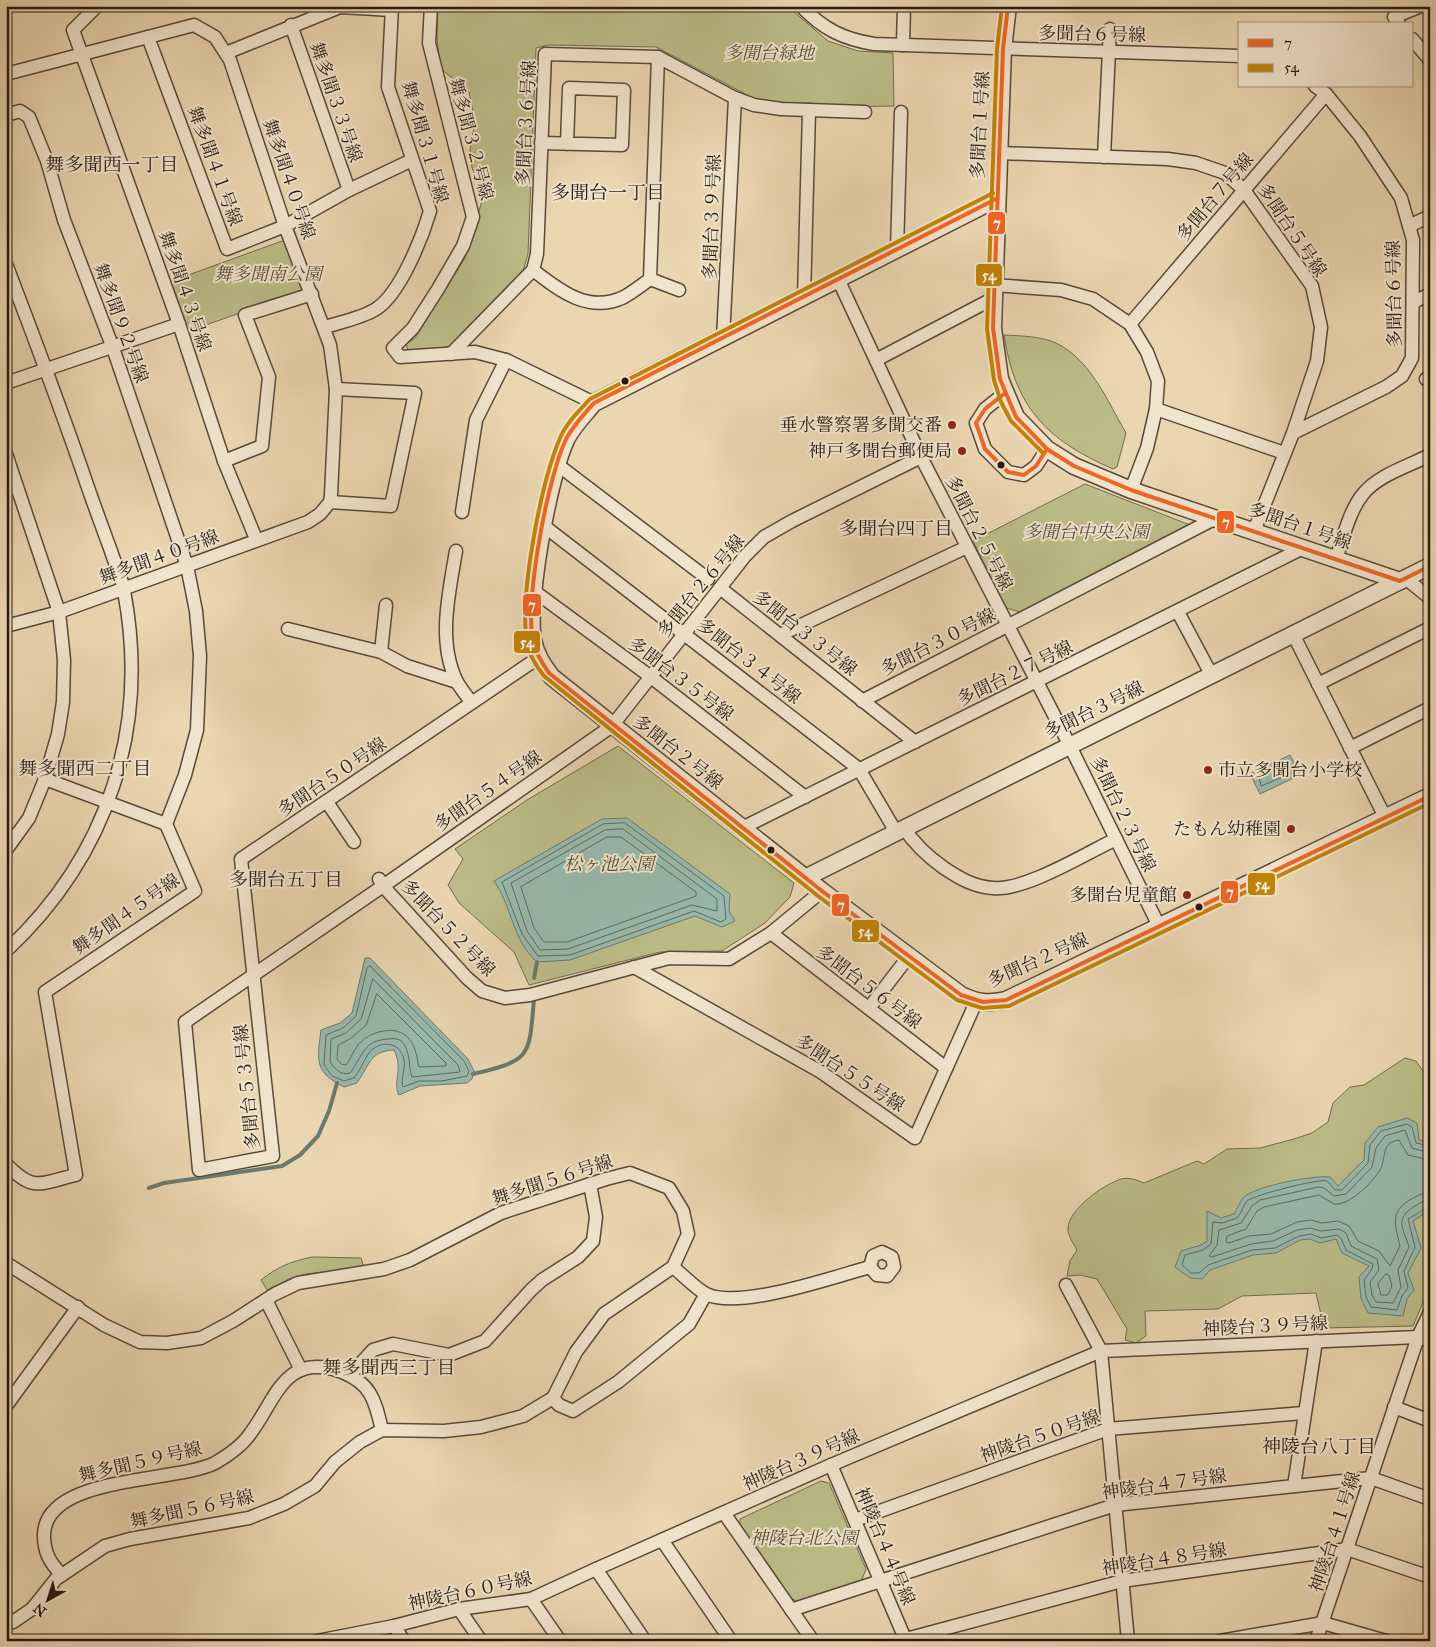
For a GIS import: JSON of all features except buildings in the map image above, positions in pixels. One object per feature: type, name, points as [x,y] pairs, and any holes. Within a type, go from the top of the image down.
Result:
[{"type":"street","points":[[83,54],[73,30],[97,6]]},
{"type":"street","name":"舞多聞３２号線","points":[[431,6],[429,43],[473,217],[463,246],[438,289],[413,328],[393,348],[400,358],[451,354]]},
{"type":"street","name":"多聞台６号線","points":[[801,6],[830,31],[851,40],[903,45],[1003,50],[1238,56]]},
{"type":"street","points":[[903,45],[904,6]]},
{"type":"street","name":"多聞台１号線","points":[[1008,6],[1003,50],[996,200],[993,328],[1000,379],[1004,394],[1016,417],[1047,448],[1074,466],[1131,490],[1403,580]]},
{"type":"street","points":[[1397,21],[1421,6]]},
{"type":"street","points":[[226,53],[291,25],[340,7],[392,8]]},
{"type":"street","name":"舞多聞３１号線","points":[[325,327],[376,309],[395,289],[425,228],[430,211],[388,87],[392,8]]},
{"type":"street","name":"舞多聞４０号線","points":[[6,74],[194,25],[215,37],[226,53],[286,226],[325,327],[330,345],[336,388],[330,502],[320,514],[308,522],[256,539],[124,589],[59,612],[6,626]]},
{"type":"street","name":"舞多聞３３号線","points":[[291,25],[349,190]]},
{"type":"street","points":[[1104,156],[1110,29]]},
{"type":"street","name":"舞多聞４１号線","points":[[148,37],[227,249],[286,226]]},
{"type":"street","points":[[1414,41],[1430,60]]},
{"type":"street","name":"舞多聞４３号線","points":[[83,54],[179,324],[224,461],[256,539]]},
{"type":"street","name":"多聞台３６号線","points":[[533,270],[537,254],[545,54],[658,57],[735,98],[754,105],[809,110],[865,112]]},
{"type":"street","points":[[650,279],[658,57]]},
{"type":"street","points":[[541,143],[567,144],[622,145],[624,90],[569,88],[567,144]]},
{"type":"street","name":"多聞台６号線","points":[[1293,433],[1386,387],[1402,376],[1412,358],[1414,302],[1413,240],[1401,198],[1383,168],[1321,90]]},
{"type":"street","name":"多聞台７号線","points":[[1130,324],[1244,190],[1321,90]]},
{"type":"street","name":"多聞台３９号線","points":[[723,338],[735,98]]},
{"type":"street","points":[[804,298],[809,110]]},
{"type":"street","name":"舞多聞９２号線","points":[[6,115],[20,111],[29,117],[47,161],[64,220],[113,348],[187,566]]},
{"type":"street","points":[[897,250],[901,112]]},
{"type":"street","name":"多聞台５号線","points":[[999,153],[1168,159],[1196,163],[1225,173],[1244,190],[1312,286],[1321,327],[1317,361],[1293,433],[1254,531]]},
{"type":"street","points":[[286,226],[349,190],[412,160]]},
{"type":"street","name":"多聞台２号線","points":[[996,200],[594,403],[566,438],[544,526],[534,591],[532,638],[538,658],[552,677],[742,828],[807,877],[822,892],[961,995],[976,1002],[989,1004],[1006,1000],[1430,796]]},
{"type":"street","points":[[1409,226],[1430,216]]},
{"type":"street","points":[[6,264],[46,368],[124,589],[132,647],[132,693],[128,732],[108,803],[70,878],[33,926],[6,950]]},
{"type":"street","points":[[451,354],[533,270],[560,291],[595,305],[624,297],[650,279]]},
{"type":"street","points":[[650,279],[679,290]]},
{"type":"street","name":"多聞台２５号線","points":[[838,280],[921,456],[1069,744]]},
{"type":"street","points":[[876,360],[994,291],[1069,292],[1093,299],[1130,324],[1147,352],[1158,380],[1156,409],[1147,448],[1131,490]]},
{"type":"street","points":[[224,461],[262,446],[269,377],[245,315],[312,294]]},
{"type":"street","points":[[1414,302],[1430,294]]},
{"type":"street","points":[[6,383],[179,324]]},
{"type":"street","points":[[451,354],[475,352],[506,360],[594,403]]},
{"type":"street","points":[[462,512],[476,420],[506,360]]},
{"type":"street","points":[[330,502],[391,506],[415,393],[336,388]]},
{"type":"street","points":[[1004,394],[985,409],[976,423],[985,450],[1008,472],[1024,475],[1036,466],[1047,448]]},
{"type":"street","points":[[1156,409],[1284,453]]},
{"type":"street","points":[[6,454],[59,612],[64,660],[63,702],[58,734],[45,779],[28,818],[6,850]]},
{"type":"street","points":[[1336,559],[1353,511],[1363,494],[1379,481],[1430,455]]},
{"type":"street","name":"多聞台２６号線","points":[[612,726],[745,556],[764,537],[921,456]]},
{"type":"street","points":[[558,465],[708,579]]},
{"type":"street","name":"多聞台３０号線","points":[[862,701],[1216,518]]},
{"type":"street","name":"多聞台３４号線","points":[[544,526],[860,769]]},
{"type":"street","points":[[780,635],[967,547]]},
{"type":"street","name":"多聞台２７号線","points":[[742,828],[1303,548]]},
{"type":"street","points":[[456,551],[447,608],[447,647],[457,682],[471,702]]},
{"type":"street","points":[[45,779],[166,824],[186,775],[198,730],[200,656],[196,611],[187,566]]},
{"type":"street","points":[[1430,566],[1403,580],[1430,598]]},
{"type":"street","name":"多聞台３号線","points":[[807,877],[1069,744],[1403,580]]},
{"type":"street","name":"多聞台３３号線","points":[[720,588],[915,742]]},
{"type":"street","name":"多聞台３５号線","points":[[534,591],[650,676],[805,797]]},
{"type":"street","points":[[381,652],[386,605]]},
{"type":"street","points":[[1178,612],[1211,674]]},
{"type":"street","points":[[1318,684],[1430,628]]},
{"type":"street","points":[[288,629],[381,652],[407,666],[457,682]]},
{"type":"street","points":[[1293,634],[1385,817]]},
{"type":"street","name":"多聞台５０号線","points":[[252,974],[241,859],[538,658]]},
{"type":"street","points":[[1350,748],[1430,708]]},
{"type":"street","name":"多聞台５４号線","points":[[381,882],[612,726]]},
{"type":"street","name":"多聞台２３号線","points":[[1069,744],[1159,926]]},
{"type":"street","points":[[860,769],[900,830],[927,856],[964,881],[993,888],[1024,883],[1116,839]]},
{"type":"street","points":[[327,802],[354,842]]},
{"type":"street","name":"舞多聞４５号線","points":[[6,1164],[22,1180],[33,1184],[76,1175],[45,992],[196,891],[166,824]]},
{"type":"street","name":"多聞台５２号線","points":[[185,1022],[381,882],[467,978],[482,990],[505,998],[530,995],[669,958],[729,959],[771,933],[822,892]]},
{"type":"street","name":"多聞台５６号線","points":[[771,933],[946,1068]]},
{"type":"street","points":[[869,1008],[909,956]]},
{"type":"street","name":"多聞台５５号線","points":[[634,967],[821,1072],[915,1138],[976,1002]]},
{"type":"street","name":"多聞台５３号線","points":[[185,1022],[199,1170],[273,1156],[252,974]]},
{"type":"street","name":"舞多聞５６号線","points":[[6,1263],[104,1325],[140,1342],[167,1344],[201,1338],[298,1283],[384,1269],[410,1260],[501,1213],[590,1184],[630,1174],[669,1188],[683,1210],[688,1234],[673,1267]]},
{"type":"street","points":[[350,1376],[374,1350],[393,1344],[449,1355],[485,1341],[531,1290],[542,1280],[578,1257],[593,1241],[596,1217],[590,1184]]},
{"type":"street","points":[[382,1430],[444,1432],[481,1427],[522,1416],[553,1398],[576,1352],[604,1314],[673,1267],[706,1294],[731,1297],[759,1297],[870,1267]]},
{"type":"street","points":[[1066,1285],[1101,1351],[1128,1641]]},
{"type":"street","points":[[553,1398],[559,1405],[573,1411],[618,1382],[689,1324],[706,1294]]},
{"type":"street","points":[[266,1300],[302,1370]]},
{"type":"street","points":[[6,1406],[78,1307]]},
{"type":"street","name":"神陵台４１号線","points":[[1316,1641],[1394,1407],[1424,1339],[1430,1312]]},
{"type":"street","name":"神陵台３９号線","points":[[596,1570],[831,1465],[1101,1351],[1424,1339]]},
{"type":"street","points":[[1294,1486],[1316,1342]]},
{"type":"street","name":"舞多聞５９号線","points":[[62,1575],[51,1564],[46,1554],[44,1529],[53,1511],[79,1493],[194,1469],[214,1463],[249,1437],[278,1387],[283,1381],[302,1370],[331,1368],[366,1385],[373,1399],[382,1430]]},
{"type":"street","points":[[1394,1407],[1430,1421]]},
{"type":"street","name":"神陵台５０号線","points":[[855,1520],[1108,1429],[1304,1413]]},
{"type":"street","name":"舞多聞５６号線","points":[[6,1623],[13,1622],[32,1610],[62,1575],[105,1546],[130,1539],[250,1518],[284,1504],[316,1486],[335,1462],[360,1442],[382,1430]]},
{"type":"street","name":"神陵台４４号線","points":[[831,1465],[906,1640]]},
{"type":"street","name":"神陵台４７号線","points":[[791,1610],[1115,1505],[1371,1478],[1430,1499]]},
{"type":"street","points":[[724,1513],[813,1641]]},
{"type":"street","points":[[662,1540],[731,1641]]},
{"type":"street","name":"神陵台４８号線","points":[[906,1640],[1122,1581],[1347,1549],[1430,1577]]},
{"type":"street","points":[[596,1570],[646,1641]]},
{"type":"street","name":"神陵台６０号線","points":[[322,1640],[394,1626],[458,1609],[531,1599],[596,1570]]},
{"type":"street","points":[[531,1599],[560,1641]]},
{"type":"street","points":[[458,1609],[481,1641]]},
{"type":"street","points":[[1220,1641],[1256,1638],[1323,1623],[1386,1641]]},
{"type":"street","points":[[394,1626],[404,1641]]},
{"type":"green space","name":"多聞台緑地","points":[[438,6],[787,6],[828,41],[858,51],[893,53],[894,106],[821,107],[755,99],[656,47],[548,45],[536,48],[528,254],[523,271],[449,346],[432,352],[409,353],[406,344],[415,338],[465,258],[484,194],[472,168],[470,150],[475,122],[469,92],[440,68],[437,38]]},
{"type":"green space","name":"舞多聞南公園","points":[[282,241],[289,243],[305,290],[186,332],[169,282]]},
{"type":"green space","points":[[1004,335],[1052,341],[1070,351],[1089,371],[1098,383],[1126,433],[1117,467],[1113,469],[1069,446],[1037,418],[1016,382]]},
{"type":"green space","name":"多聞台中央公園","points":[[1085,484],[1190,525],[1146,550],[1020,612],[1006,608],[973,541]]},
{"type":"green space","name":"松ヶ池公園","points":[[618,746],[794,883],[790,897],[765,923],[722,951],[660,952],[529,985],[514,952],[459,903],[448,885],[463,859],[455,849],[527,800]]},
{"type":"green space","points":[[1405,1058],[1416,1061],[1430,1081],[1430,1286],[1413,1326],[1324,1328],[1316,1293],[1242,1296],[1218,1309],[1145,1311],[1146,1336],[1136,1343],[1125,1340],[1127,1329],[1097,1279],[1080,1275],[1067,1276],[1070,1261],[1077,1250],[1069,1234],[1070,1221],[1080,1206],[1097,1192],[1124,1178],[1144,1183],[1197,1161],[1204,1164],[1227,1149],[1260,1148],[1312,1133],[1328,1122],[1333,1103],[1350,1087],[1364,1085]]},
{"type":"green space","points":[[312,1257],[361,1258],[364,1267],[306,1274],[289,1279],[267,1290],[261,1280],[285,1265]]},
{"type":"green space","name":"神陵台北公園","points":[[821,1481],[829,1483],[866,1569],[861,1582],[799,1602],[790,1598],[740,1526],[740,1519]]},
{"type":"water","points":[[1290,755],[1300,775],[1260,794],[1250,774]]},
{"type":"water","points":[[627,818],[730,894],[729,911],[735,921],[722,927],[695,916],[570,960],[537,962],[522,944],[505,901],[494,881],[602,819]]},
{"type":"water","points":[[365,958],[370,958],[468,1059],[474,1071],[472,1079],[467,1083],[420,1086],[399,1095],[397,1090],[398,1064],[394,1050],[375,1056],[357,1083],[344,1087],[327,1076],[322,1070],[319,1057],[321,1030],[340,1023],[352,1013]]},
{"type":"water","points":[[1407,1118],[1417,1123],[1419,1140],[1430,1142],[1430,1210],[1413,1221],[1421,1248],[1408,1273],[1414,1290],[1407,1299],[1403,1316],[1368,1313],[1361,1299],[1359,1277],[1369,1266],[1342,1253],[1336,1239],[1320,1243],[1310,1239],[1300,1240],[1276,1253],[1253,1255],[1210,1270],[1202,1279],[1190,1278],[1175,1267],[1181,1251],[1201,1245],[1207,1241],[1207,1211],[1221,1218],[1234,1214],[1244,1197],[1272,1185],[1330,1177],[1338,1186],[1364,1160],[1365,1143],[1378,1127]]},
{"type":"waterway","points":[[534,978],[537,962]]},
{"type":"waterway","points":[[473,1074],[507,1065],[524,1053],[531,1033],[534,999]]},
{"type":"waterway","points":[[149,1188],[164,1183],[282,1166],[300,1155],[318,1136],[329,1111],[337,1083]]},
{"type":"transit line","name":"54","points":[[1002,6],[997,49],[987,329],[994,380],[1001,402],[1011,421],[1043,453]]},
{"type":"transit line","name":"7","points":[[1008,6],[1003,49],[993,328],[1000,379],[1016,417],[1047,449],[1074,466],[1131,490],[1400,581],[1430,566]]},
{"type":"transit line","name":"54","points":[[993,193],[590,399],[569,422],[560,438],[546,482],[533,539],[525,622],[528,647],[538,668],[544,676],[818,896],[957,1000],[982,1008],[1009,1006],[1430,803]]},
{"type":"transit line","name":"7","points":[[996,199],[594,403],[566,439],[552,482],[539,540],[531,623],[534,646],[549,673],[822,891],[961,995],[983,1002],[1006,1000],[1430,796]]},
{"type":"transit line","name":"7","points":[[1004,394],[985,409],[976,423],[985,449],[1008,472],[1024,475],[1036,466],[1047,449]]},
{"type":"place","name":"垂水警察署多聞交番","points":[[952,425]]},
{"type":"place","name":"神戸多聞台郵便局","points":[[962,451]]},
{"type":"place","name":"市立多聞台小学校","points":[[1208,770]]},
{"type":"place","name":"たもん幼稚園","points":[[1291,829]]},
{"type":"place","name":"多聞台児童館","points":[[1187,895]]},
{"type":"district","name":"舞多聞西一丁目","points":[[112,164]]},
{"type":"district","name":"多聞台一丁目","points":[[608,192]]},
{"type":"district","name":"多聞台四丁目","points":[[896,528]]},
{"type":"district","name":"舞多聞西二丁目","points":[[85,768]]},
{"type":"district","name":"多聞台五丁目","points":[[286,879]]},
{"type":"district","name":"舞多聞西三丁目","points":[[389,1367]]},
{"type":"district","name":"神陵台八丁目","points":[[1319,1446]]}]
